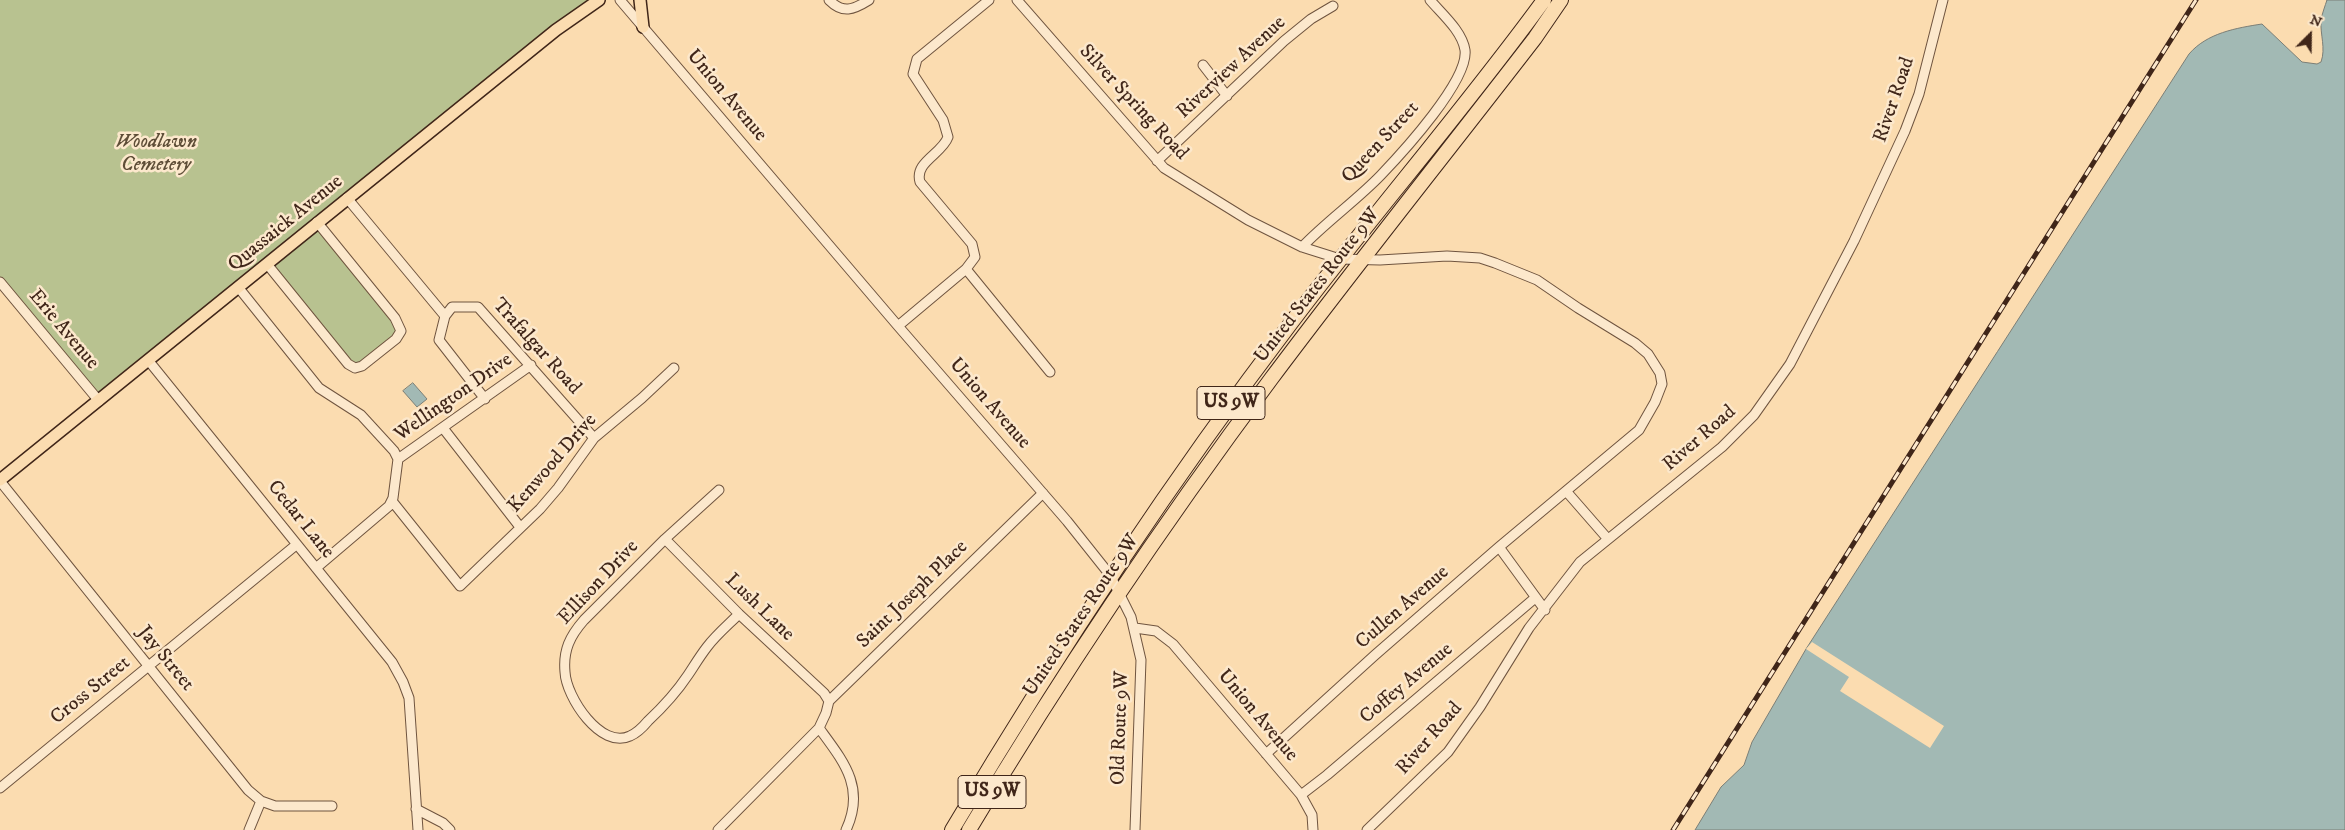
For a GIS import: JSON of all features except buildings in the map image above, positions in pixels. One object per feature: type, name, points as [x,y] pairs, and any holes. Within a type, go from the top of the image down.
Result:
[{"type":"highway","name":"United States Route 9W","points":[[952,830],[1110,575],[1223,414],[1340,259],[1482,82],[1544,0]]},
{"type":"highway","name":"United States Route 9W","points":[[969,830],[1015,754],[1121,593],[1265,388],[1515,64],[1562,0]]},
{"type":"main road","name":"Quassaick Avenue","points":[[0,481],[556,30],[599,0]]},
{"type":"main road","points":[[640,0],[643,27]]},
{"type":"street","name":"Union Avenue","points":[[620,0],[1096,555],[1121,593],[1135,628],[1156,632],[1173,644],[1301,795],[1312,815],[1313,830]]},
{"type":"street","points":[[829,0],[835,6],[844,10],[851,10],[868,0]]},
{"type":"street","points":[[898,326],[966,269],[975,257],[972,244],[918,177],[921,168],[942,146],[948,136],[943,120],[918,85],[913,74],[917,59],[924,52],[989,0]]},
{"type":"street","name":"Silver Spring Road","points":[[1017,0],[1164,168],[1248,220],[1302,247],[1340,259],[1380,260],[1447,256],[1480,258],[1537,280],[1578,308],[1635,342],[1648,354],[1660,372],[1662,384],[1639,430],[1566,491]]},
{"type":"street","name":"Queen Street","points":[[1302,247],[1326,222],[1381,175],[1419,132],[1445,98],[1459,74],[1465,49],[1455,30],[1430,0]]},
{"type":"street","name":"River Road","points":[[1367,830],[1448,752],[1480,707],[1529,628],[1545,610],[1562,584],[1580,562],[1607,538],[1722,446],[1754,415],[1790,364],[1850,250],[1905,131],[1919,94],[1943,0]]},
{"type":"street","name":"Riverview Avenue","points":[[1158,161],[1284,41],[1311,19],[1333,6]]},
{"type":"street","points":[[1203,65],[1227,96]]},
{"type":"street","points":[[347,198],[445,316],[439,331],[440,343],[485,399]]},
{"type":"street","points":[[267,264],[348,364],[355,368],[362,366],[396,339],[401,331],[395,318],[317,222]]},
{"type":"street","points":[[966,269],[1050,372]]},
{"type":"street","name":"Erie Avenue","points":[[0,282],[98,401]]},
{"type":"street","points":[[238,287],[319,388],[361,415],[394,451],[398,459],[392,501],[381,514],[316,568]]},
{"type":"street","name":"Trafalgar Road","points":[[445,316],[452,307],[478,308],[531,365],[594,438]]},
{"type":"street","name":"Cedar Lane","points":[[148,360],[392,662],[403,682],[410,710],[418,830]]},
{"type":"street","name":"Wellington Drive","points":[[398,459],[531,365]]},
{"type":"street","name":"Kenwood Drive","points":[[392,501],[460,586],[558,488],[594,438],[642,398],[674,368]]},
{"type":"street","points":[[443,428],[520,527]]},
{"type":"street","name":"Jay Street","points":[[0,481],[248,790],[260,801]]},
{"type":"street","name":"Ellison Drive","points":[[719,490],[665,539],[584,620],[567,643],[564,662],[567,683],[576,702],[598,731],[607,736],[626,737],[638,730],[667,703],[708,646],[739,614]]},
{"type":"street","points":[[1566,491],[1607,538]]},
{"type":"street","name":"Cullen Avenue","points":[[1266,754],[1375,655],[1566,491]]},
{"type":"street","name":"Saint Joseph Place","points":[[819,728],[826,714],[829,701],[1042,493]]},
{"type":"street","name":"Lush Lane","points":[[665,539],[739,614],[824,693],[829,701]]},
{"type":"street","name":"Cross Street","points":[[0,788],[296,545]]},
{"type":"street","points":[[1499,547],[1545,610]]},
{"type":"street","name":"Coffey Avenue","points":[[1301,795],[1535,598]]},
{"type":"street","name":"Old Route 9W","points":[[1135,628],[1141,660],[1141,680],[1135,830]]},
{"type":"street","points":[[718,830],[819,728],[844,762],[850,774],[854,790],[853,809],[846,830]]},
{"type":"street","points":[[249,830],[260,801],[275,806],[332,806]]},
{"type":"street","points":[[416,809],[443,823],[450,830]]},
{"type":"green space","name":"Woodlawn Cemetery","points":[[0,0],[600,0],[318,222],[401,331],[355,368],[267,264],[99,401],[0,281]]},
{"type":"water","points":[[2327,0],[2345,0],[2345,830],[1695,830],[1721,787],[1744,765],[1752,742],[1806,649],[2189,54],[2213,36],[2242,27],[2262,24],[2302,62],[2317,64],[2321,62],[2322,57],[2321,20]]},
{"type":"water","points":[[413,383],[427,399],[417,407],[403,391]]},
{"type":"pier","points":[[1812,642],[1944,726],[1930,748],[1840,691],[1849,677],[1806,649]]},
{"type":"railway","points":[[1673,830],[2196,0]]}]
